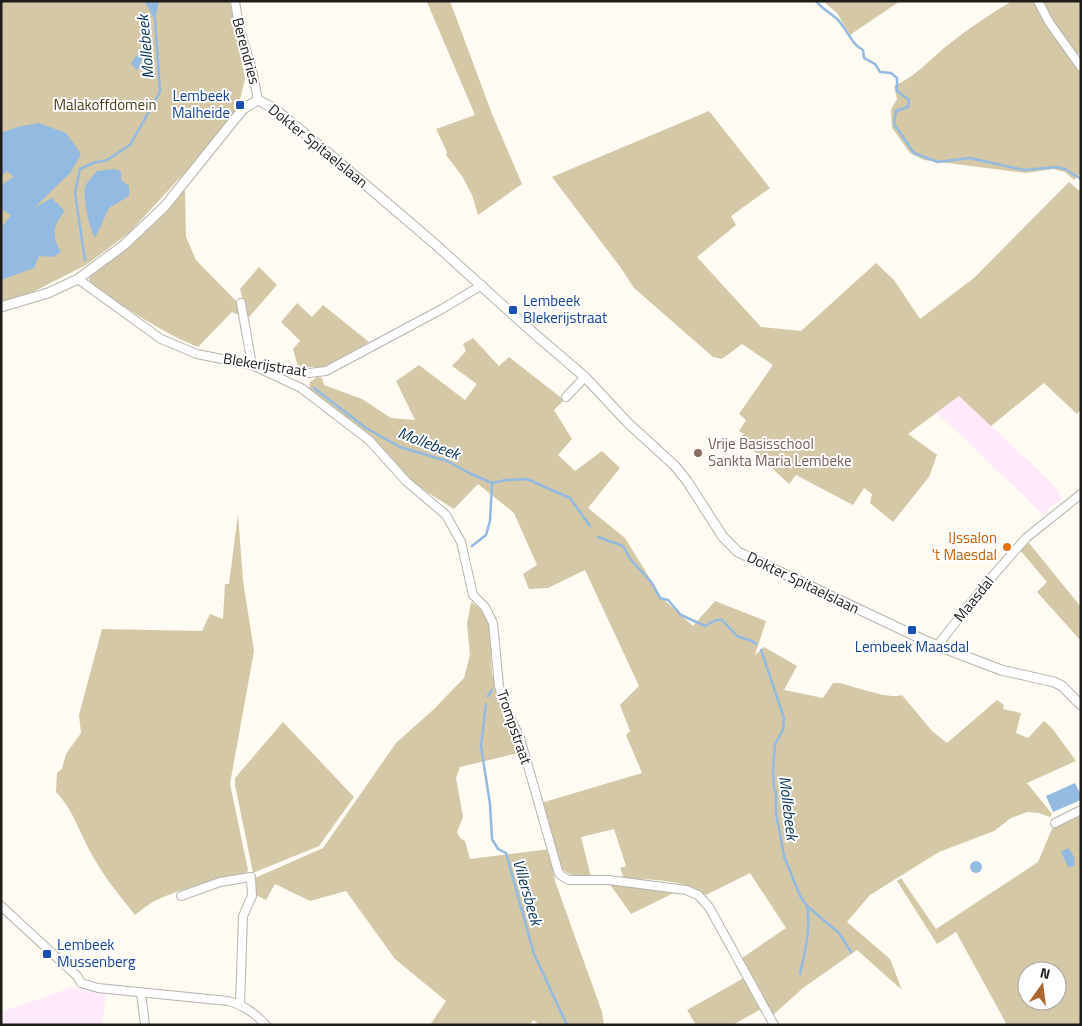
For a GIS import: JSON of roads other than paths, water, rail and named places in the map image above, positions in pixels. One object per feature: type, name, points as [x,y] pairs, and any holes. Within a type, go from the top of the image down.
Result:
[{"type":"street","name":"Berendries","points":[[235,1],[239,26],[252,70],[258,100]]},
{"type":"street","points":[[1038,1],[1049,22],[1081,67]]},
{"type":"street","name":"Dokter Spitaelslaan","points":[[1,307],[48,293],[78,280],[139,232],[165,206],[243,109],[258,100],[268,105],[326,151],[482,285],[530,330],[585,377],[628,423],[674,466],[687,481],[723,537],[738,552],[791,576],[859,611],[937,646],[1002,670],[1054,682],[1062,686],[1081,705]]},
{"type":"street","name":"Blekerijstraat","points":[[78,280],[162,339],[197,354],[252,366],[309,373],[326,371],[334,367],[442,310],[482,285]]},
{"type":"street","points":[[240,302],[252,366]]},
{"type":"street","name":"Trompstraat","points":[[252,366],[301,388],[369,440],[406,481],[446,515],[462,542],[473,595],[485,607],[493,623],[498,686],[505,707],[520,738],[560,875],[569,880],[609,880],[686,890],[698,895],[709,907],[774,1025]]},
{"type":"street","points":[[301,388],[302,380],[309,373]]},
{"type":"street","points":[[566,397],[585,377]]},
{"type":"street","name":"Maasdal","points":[[937,646],[984,585],[1026,538],[1081,494]]},
{"type":"street","points":[[1055,823],[1081,810]]},
{"type":"street","points":[[180,896],[220,882],[251,877],[252,896],[243,916],[240,1004]]},
{"type":"street","points":[[1,906],[77,976],[82,983],[98,988],[219,999],[240,1004],[266,1025]]},
{"type":"street","points":[[141,993],[145,1025]]},
{"type":"water","points":[[144,1],[159,1],[155,20]]},
{"type":"water","points":[[139,54],[142,58],[137,70],[131,64]]},
{"type":"water","points":[[39,123],[66,133],[81,154],[71,172],[34,208],[52,198],[65,211],[58,221],[55,231],[56,241],[61,252],[53,257],[39,256],[34,268],[1,280],[1,228],[11,215],[1,209],[1,185],[14,177],[7,171],[1,176],[1,133],[17,127]]},
{"type":"water","points":[[113,169],[121,171],[121,180],[129,186],[129,196],[109,208],[95,238],[87,213],[85,187],[97,171]]},
{"type":"water","points":[[1075,783],[1081,795],[1081,800],[1053,812],[1046,796]]},
{"type":"water","points":[[1068,848],[1074,857],[1073,867],[1068,867],[1061,852]]},
{"type":"water","points":[[978,861],[981,862],[981,872],[974,873],[971,872],[970,865],[971,862]]},
{"type":"waterway","points":[[816,1],[841,24],[855,44],[863,50],[864,58],[875,64],[880,72],[891,73],[897,78],[897,91],[909,100],[908,107],[896,111],[894,124],[914,153],[938,162],[970,158],[1024,170],[1057,167],[1065,169],[1081,179]]},
{"type":"waterway","name":"Mollebeek","points":[[85,260],[75,193],[80,169],[93,163],[107,160],[130,145],[160,92],[155,18]]},
{"type":"waterway","name":"Mollebeek","points":[[314,388],[366,428],[400,447],[447,461],[492,483],[527,479],[570,498],[590,526]]},
{"type":"waterway","name":"Villersbeek","points":[[472,546],[486,535],[490,521],[492,483]]},
{"type":"waterway","name":"Mollebeek","points":[[598,537],[623,546],[631,560],[652,583],[660,598],[668,600],[681,615],[705,626],[716,620],[722,620],[737,636],[756,644]]},
{"type":"waterway","name":"Mollebeek","points":[[761,650],[784,718],[783,730],[775,744],[773,771],[776,813],[784,856],[800,896],[807,906],[839,933],[851,952]]},
{"type":"waterway","name":"Villersbeek","points":[[488,696],[492,690]]},
{"type":"waterway","name":"Villersbeek","points":[[486,704],[481,746],[490,804],[492,839],[498,849],[506,853],[534,954],[567,1025]]},
{"type":"waterway","points":[[800,974],[808,932],[807,906]]},
{"type":"place","name":"Lembeek Malheide","points":[[240,105]]},
{"type":"place","name":"Lembeek Blekerijstraat","points":[[513,310]]},
{"type":"place","name":"Vrije Basisschool Sankta Maria Lembeke","points":[[698,453]]},
{"type":"place","name":"IJssalon 't Maesdal","points":[[1007,547]]},
{"type":"place","name":"Lembeek Maasdal","points":[[912,630]]},
{"type":"place","name":"Lembeek Mussenberg","points":[[47,954]]},
{"type":"park label","name":"Malakoffdomein","points":[[105,105]]}]
